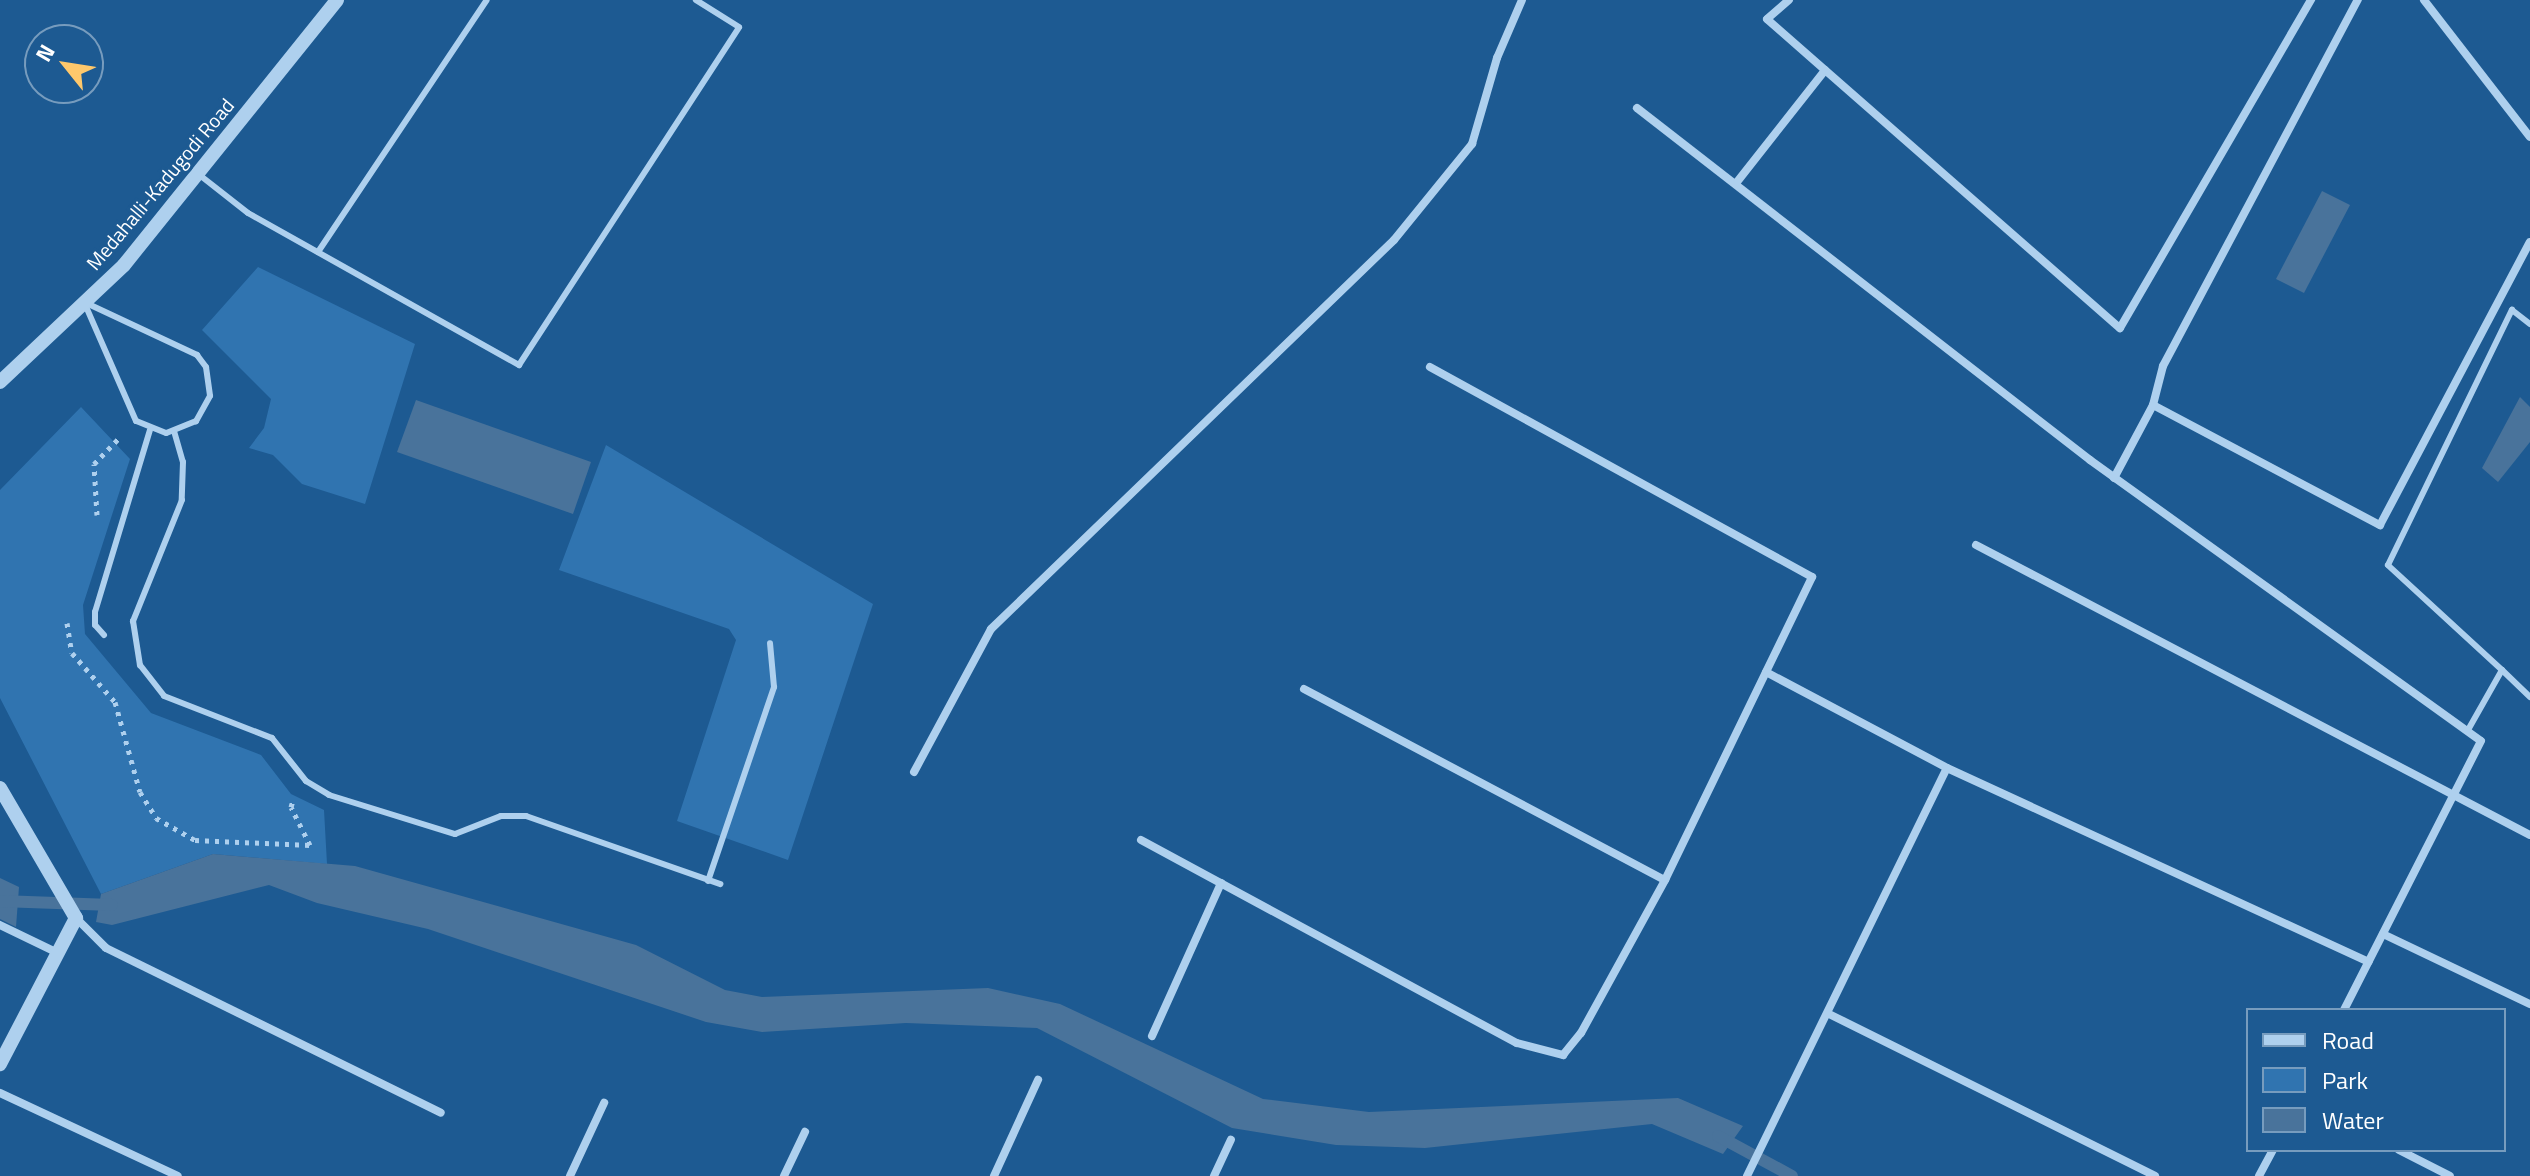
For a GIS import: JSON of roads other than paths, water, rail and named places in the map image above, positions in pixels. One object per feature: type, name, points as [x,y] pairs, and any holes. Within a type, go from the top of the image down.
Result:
[{"type":"street","name":"Medahalli-Kadugodi Road","points":[[0,382],[124,265],[337,0]]},
{"type":"street","points":[[914,772],[991,629],[1394,240],[1472,144],[1497,58],[1522,0]]},
{"type":"street","points":[[1789,0],[1767,19],[2120,328],[2311,0]]},
{"type":"street","points":[[2114,478],[2153,405],[2163,366],[2358,0]]},
{"type":"street","points":[[2424,0],[2530,137]]},
{"type":"street","points":[[1737,182],[1825,70]]},
{"type":"street","points":[[1637,108],[1737,182],[2114,478],[2481,741],[2345,1008]]},
{"type":"street","points":[[2153,405],[2380,525],[2530,242]]},
{"type":"street","points":[[1141,840],[1517,1043],[1563,1055],[1581,1033],[1665,880],[1812,577],[1430,367]]},
{"type":"street","points":[[1976,545],[2530,835]]},
{"type":"street","points":[[1766,672],[1947,768],[2368,962]]},
{"type":"street","points":[[1304,689],[1665,880]]},
{"type":"street","points":[[1747,1176],[1947,768]]},
{"type":"street","points":[[0,788],[76,918],[106,948],[441,1113]]},
{"type":"street","points":[[1152,1036],[1221,883]]},
{"type":"street","points":[[0,1064],[76,918]]},
{"type":"street","points":[[0,925],[58,953]]},
{"type":"street","points":[[2383,934],[2530,1004]]},
{"type":"street","points":[[1829,1014],[2155,1176]]},
{"type":"street","points":[[994,1176],[1038,1080]]},
{"type":"street","points":[[0,1093],[178,1176]]},
{"type":"street","points":[[570,1176],[604,1103]]},
{"type":"street","points":[[784,1176],[805,1132]]},
{"type":"street","points":[[1214,1176],[1231,1140]]},
{"type":"street","points":[[2259,1176],[2272,1152]]},
{"type":"street","points":[[2403,1152],[2450,1176]]},
{"type":"lane","points":[[318,252],[487,0]]},
{"type":"lane","points":[[197,173],[248,213],[519,365],[739,27],[696,0]]},
{"type":"lane","points":[[84,302],[185,347],[206,367],[210,396],[205,410],[196,421],[174,431],[150,430],[126,409],[84,302]]},
{"type":"lane","points":[[2530,324],[2512,310],[2388,565],[2530,697]]},
{"type":"lane","points":[[104,635],[95,625],[95,612],[150,430]]},
{"type":"lane","points":[[174,431],[183,462],[182,500],[133,621],[140,665],[164,696],[272,738],[306,781],[329,795],[455,834],[501,816],[526,816],[720,884]]},
{"type":"lane","points":[[708,881],[774,687],[770,643]]},
{"type":"lane","points":[[2468,730],[2502,670]]},
{"type":"water","points":[[2322,191],[2350,205],[2304,293],[2276,279]]},
{"type":"water","points":[[2520,397],[2530,407],[2530,442],[2498,482],[2482,468]]},
{"type":"water","points":[[416,400],[591,462],[573,514],[397,452]]},
{"type":"water","points":[[213,854],[355,866],[636,945],[725,990],[762,997],[988,988],[1060,1004],[1263,1099],[1369,1112],[1678,1098],[1743,1126],[1723,1154],[1652,1124],[1425,1148],[1336,1145],[1232,1128],[1037,1028],[906,1023],[762,1032],[706,1022],[428,929],[317,903],[269,885],[112,925],[96,922],[101,894]]},
{"type":"water","points":[[0,878],[19,887],[16,927],[0,919]]},
{"type":"waterway","points":[[0,901],[112,905]]},
{"type":"waterway","points":[[1718,1136],[1792,1176]]}]
